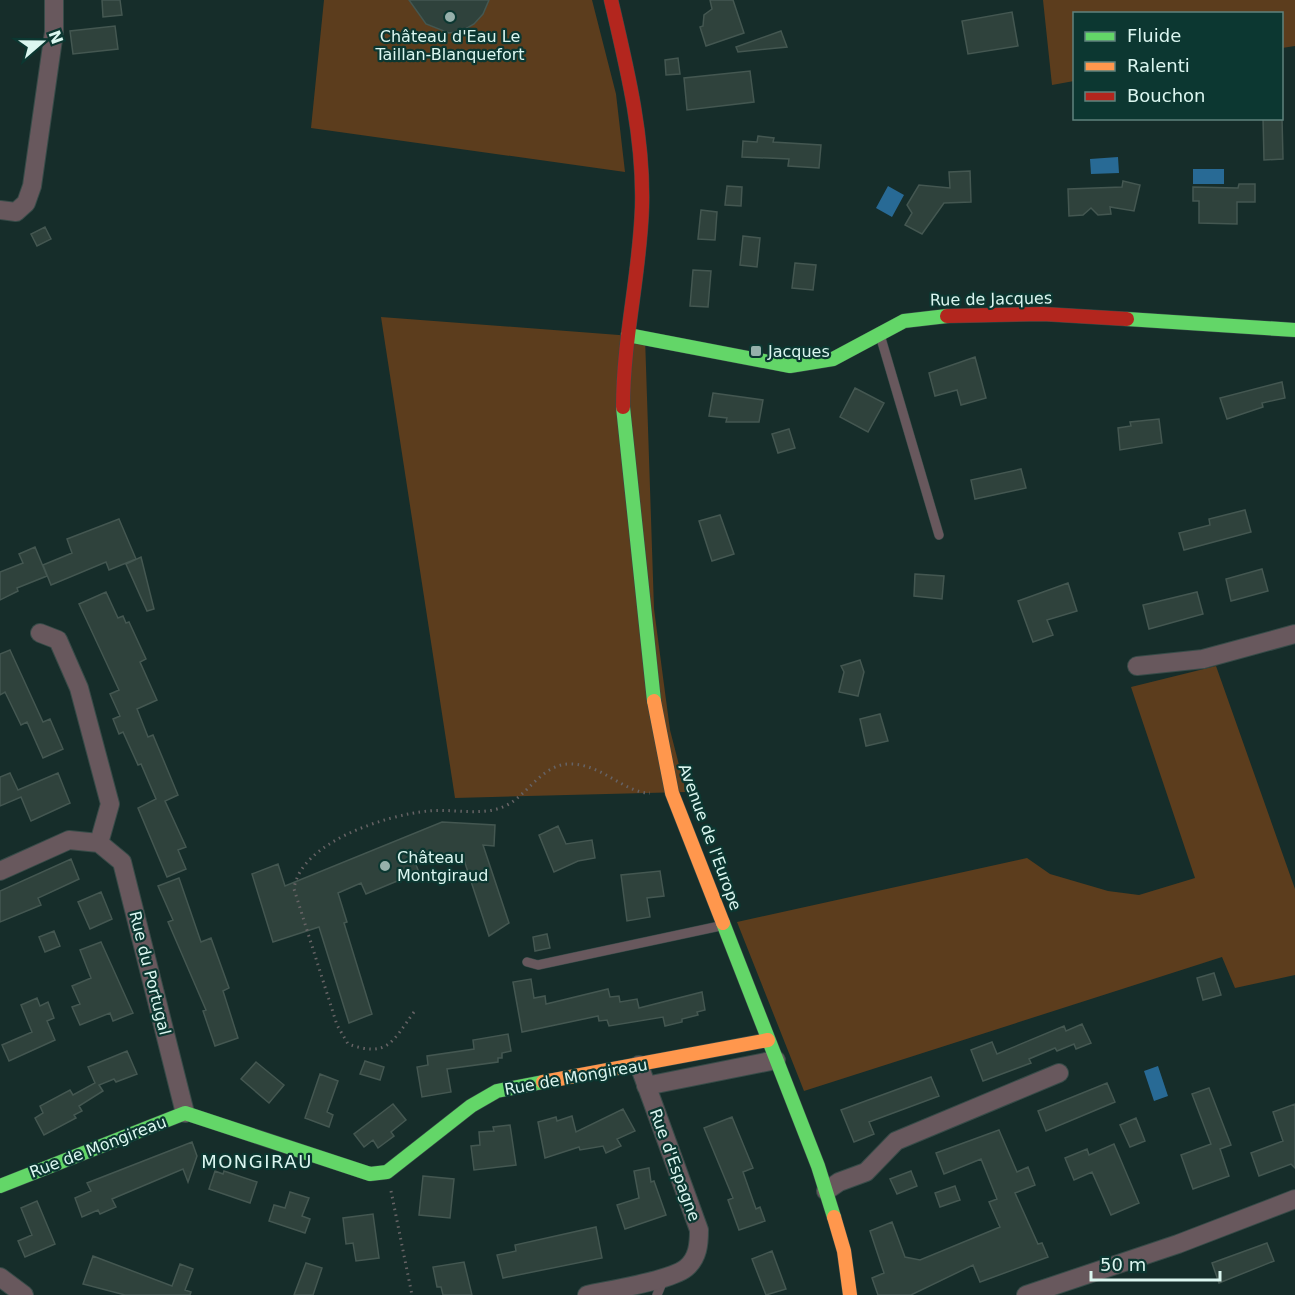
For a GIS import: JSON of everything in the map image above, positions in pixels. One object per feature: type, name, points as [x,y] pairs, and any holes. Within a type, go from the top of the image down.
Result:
[{"type":"street","points":[[0,210],[16,212],[26,203],[32,186],[54,32],[54,0]]},
{"type":"street","name":"Avenue de l'Europe","points":[[611,0],[633,95],[641,168],[642,207],[622,373],[622,410],[654,705],[672,792],[826,1191],[844,1251],[850,1295]]},
{"type":"street","name":"Rue de Jacques","points":[[628,335],[790,366],[833,359],[904,321],[929,316],[1043,314],[1295,330]]},
{"type":"street","points":[[0,871],[69,840],[99,843],[110,804],[79,687],[58,640],[40,633]]},
{"type":"street","points":[[1137,666],[1203,659],[1295,634]]},
{"type":"street","name":"Rue du Portugal","points":[[99,843],[122,862],[185,1113]]},
{"type":"street","name":"Rue de Mongireau","points":[[0,1186],[185,1113],[370,1174],[387,1172],[471,1106],[497,1091],[768,1040]]},
{"type":"street","name":"Rue de Mongireau","points":[[646,1086],[776,1059]]},
{"type":"street","name":"Rue d'Espagne","points":[[587,1295],[664,1277],[686,1268],[699,1248],[699,1230],[639,1065]]},
{"type":"street","points":[[826,1191],[839,1182],[866,1172],[897,1141],[1059,1073]]},
{"type":"street","points":[[1026,1295],[1178,1244],[1295,1199]]},
{"type":"street","points":[[0,1277],[24,1295]]},
{"type":"lane","points":[[880,335],[939,534]]},
{"type":"lane","points":[[526,962],[538,966],[725,925]]},
{"type":"lane","points":[[657,1295],[664,1277]]},
{"type":"path","points":[[414,1012],[389,1047],[369,1052],[348,1044],[337,1025],[294,889],[296,876],[307,861],[327,843],[396,817],[429,811],[480,812],[509,804],[538,777],[568,764],[602,771],[640,793],[672,792]]},
{"type":"path","points":[[387,1172],[412,1295]]},
{"type":"shaded area","points":[[324,0],[592,0],[616,94],[625,172],[311,128]]},
{"type":"shaded area","points":[[1043,0],[1295,0],[1295,46],[1283,48],[1283,12],[1073,12],[1073,81],[1052,85]]},
{"type":"shaded area","points":[[381,317],[645,337],[654,609],[670,730],[686,792],[455,798]]},
{"type":"shaded area","points":[[1216,666],[1295,889],[1295,975],[1235,988],[1222,957],[804,1091],[737,922],[1027,858],[1050,874],[1108,891],[1139,895],[1195,878],[1131,687]]},
{"type":"water","points":[[1118,157],[1119,173],[1091,174],[1090,159]]},
{"type":"water","points":[[1193,169],[1224,169],[1224,184],[1193,184]]},
{"type":"water","points":[[888,186],[904,195],[892,217],[876,208]]},
{"type":"water","points":[[1158,1066],[1168,1096],[1154,1101],[1144,1071]]},
{"type":"building","points":[[102,0],[120,0],[122,15],[103,17]]},
{"type":"building","name":"Château d'Eau Le Taillan-Blanquefort","points":[[409,0],[489,0],[483,14],[474,24],[462,31],[449,33],[426,24]]},
{"type":"building","points":[[710,0],[733,0],[744,33],[706,46],[700,27],[703,26],[704,15],[712,9]]},
{"type":"building","points":[[1012,12],[1018,46],[968,54],[962,21]]},
{"type":"building","points":[[115,26],[118,49],[73,54],[70,31]]},
{"type":"building","points":[[781,31],[787,47],[738,52],[736,47]]},
{"type":"building","points":[[678,58],[680,74],[666,75],[665,60]]},
{"type":"building","points":[[750,71],[754,102],[687,110],[684,78]]},
{"type":"building","points":[[1263,120],[1282,120],[1283,159],[1264,160]]},
{"type":"building","points":[[758,136],[774,138],[773,142],[821,145],[819,168],[788,166],[789,159],[742,157],[743,141],[757,142]]},
{"type":"building","points":[[970,171],[971,202],[944,203],[922,234],[905,225],[912,213],[907,205],[919,185],[950,188],[949,172]]},
{"type":"building","points":[[1123,181],[1140,185],[1134,211],[1110,207],[1111,214],[1098,215],[1091,208],[1083,215],[1069,216],[1068,189],[1122,187]]},
{"type":"building","points":[[1239,184],[1255,184],[1255,202],[1237,202],[1237,224],[1199,223],[1199,201],[1193,201],[1193,187],[1238,188]]},
{"type":"building","points":[[727,186],[742,187],[741,206],[725,205]]},
{"type":"building","points":[[701,210],[717,212],[715,240],[698,239]]},
{"type":"building","points":[[45,227],[51,239],[37,246],[31,234]]},
{"type":"building","points":[[743,236],[760,238],[757,267],[740,265]]},
{"type":"building","points":[[795,263],[816,265],[813,290],[792,288]]},
{"type":"building","points":[[693,270],[711,271],[708,307],[690,306]]},
{"type":"building","points":[[975,357],[986,398],[961,405],[957,390],[935,396],[929,373]]},
{"type":"building","points":[[1282,382],[1285,398],[1262,403],[1263,407],[1227,419],[1220,398]]},
{"type":"building","points":[[855,388],[884,403],[868,432],[840,417]]},
{"type":"building","points":[[713,393],[763,400],[759,422],[726,422],[727,418],[709,416]]},
{"type":"building","points":[[1159,419],[1162,443],[1120,450],[1118,428],[1131,426],[1130,422]]},
{"type":"building","points":[[789,429],[795,448],[778,453],[772,434]]},
{"type":"building","points":[[1021,469],[1026,488],[975,499],[971,480]]},
{"type":"building","points":[[1245,510],[1251,532],[1184,550],[1179,533],[1210,525],[1209,519]]},
{"type":"building","points":[[720,515],[734,554],[712,561],[699,521]]},
{"type":"building","points":[[119,519],[136,559],[109,570],[106,562],[51,585],[43,565],[72,553],[67,539]]},
{"type":"building","points":[[35,547],[47,576],[17,588],[18,591],[0,600],[0,572],[23,563],[19,554]]},
{"type":"building","points":[[141,557],[154,609],[147,611],[126,564]]},
{"type":"building","points":[[1262,569],[1268,591],[1231,601],[1226,579]]},
{"type":"building","points":[[915,574],[944,576],[942,599],[914,596]]},
{"type":"building","points":[[1068,583],[1077,611],[1047,620],[1053,635],[1033,642],[1018,601]]},
{"type":"building","points":[[106,592],[118,618],[123,616],[126,623],[129,622],[146,659],[140,662],[157,700],[137,709],[148,737],[153,735],[178,795],[165,801],[186,847],[178,850],[186,869],[167,877],[138,808],[156,799],[141,764],[138,765],[123,732],[119,734],[113,719],[120,716],[110,694],[119,690],[79,604]]},
{"type":"building","points":[[1197,592],[1203,614],[1149,629],[1143,605]]},
{"type":"building","points":[[10,650],[43,722],[50,719],[63,749],[43,758],[27,722],[21,725],[5,692],[0,695],[0,654]]},
{"type":"building","points":[[860,660],[864,672],[858,696],[839,692],[844,672],[841,666]]},
{"type":"building","points":[[880,714],[888,741],[866,746],[860,719]]},
{"type":"building","points":[[10,773],[18,790],[58,773],[70,803],[31,821],[21,797],[0,806],[0,777]]},
{"type":"building","points":[[442,822],[495,825],[494,846],[483,845],[509,923],[489,936],[462,854],[411,853],[419,872],[366,894],[361,883],[338,893],[347,922],[344,923],[372,1014],[349,1023],[319,927],[273,942],[252,874],[278,864],[285,886]]},
{"type":"building","points":[[558,826],[566,844],[592,840],[595,858],[578,861],[554,872],[539,835]]},
{"type":"building","points":[[71,859],[79,879],[38,898],[41,905],[0,922],[0,891]]},
{"type":"building","points":[[660,871],[664,896],[647,898],[650,917],[627,921],[621,875]]},
{"type":"building","points":[[179,878],[201,942],[211,938],[229,988],[223,991],[238,1038],[215,1046],[203,1011],[206,1010],[168,922],[173,920],[158,886]]},
{"type":"building","points":[[101,892],[112,919],[90,929],[78,902]]},
{"type":"building","points":[[54,931],[60,946],[45,952],[39,937]]},
{"type":"building","points":[[547,934],[550,948],[535,951],[533,937]]},
{"type":"building","points":[[101,942],[133,1013],[113,1021],[110,1013],[80,1025],[72,1007],[80,1004],[72,986],[91,978],[80,950]]},
{"type":"building","points":[[1214,973],[1221,995],[1203,1000],[1197,978]]},
{"type":"building","points":[[531,979],[534,998],[545,996],[546,1004],[608,989],[610,997],[619,996],[620,1002],[637,999],[639,1008],[702,992],[705,1010],[697,1012],[698,1015],[682,1019],[682,1022],[665,1026],[663,1017],[609,1026],[607,1020],[599,1021],[598,1016],[522,1032],[513,982]]},
{"type":"building","points":[[37,998],[40,1006],[48,1002],[54,1018],[47,1021],[55,1040],[9,1061],[2,1045],[32,1032],[21,1005]]},
{"type":"building","points":[[1082,1024],[1091,1043],[1076,1049],[1074,1044],[1057,1051],[1055,1048],[1029,1059],[1031,1063],[983,1081],[971,1050],[992,1042],[997,1054],[1064,1026],[1066,1031]]},
{"type":"building","points":[[508,1034],[511,1051],[502,1053],[502,1058],[498,1058],[498,1062],[447,1069],[451,1092],[422,1097],[417,1067],[428,1065],[427,1056],[474,1049],[473,1040]]},
{"type":"building","points":[[127,1051],[137,1074],[116,1082],[114,1079],[99,1085],[103,1091],[79,1106],[82,1111],[74,1115],[76,1118],[44,1135],[35,1118],[43,1113],[40,1106],[70,1090],[73,1095],[95,1083],[88,1067]]},
{"type":"building","points":[[365,1061],[384,1067],[380,1080],[360,1074]]},
{"type":"building","points":[[256,1062],[284,1085],[269,1103],[241,1079]]},
{"type":"building","points":[[320,1074],[338,1081],[327,1112],[333,1115],[329,1127],[305,1118]]},
{"type":"building","points":[[931,1077],[939,1096],[869,1122],[874,1134],[854,1142],[841,1110]]},
{"type":"building","points":[[1107,1083],[1115,1102],[1046,1131],[1038,1111]]},
{"type":"building","points":[[1209,1088],[1231,1145],[1220,1149],[1229,1176],[1193,1189],[1181,1155],[1211,1144],[1192,1094]]},
{"type":"building","points":[[393,1104],[406,1120],[391,1132],[394,1136],[378,1148],[373,1140],[364,1147],[354,1134]]},
{"type":"building","points":[[1295,1104],[1295,1168],[1291,1164],[1259,1176],[1251,1153],[1283,1141],[1273,1112]]},
{"type":"building","points":[[623,1109],[635,1131],[617,1139],[621,1146],[606,1153],[603,1146],[580,1150],[579,1147],[545,1158],[538,1122],[556,1117],[557,1121],[572,1116],[576,1132]]},
{"type":"building","points":[[732,1117],[753,1168],[743,1172],[756,1209],[760,1207],[765,1221],[739,1230],[728,1200],[733,1198],[704,1128]]},
{"type":"building","points":[[1136,1118],[1145,1141],[1130,1147],[1120,1125]]},
{"type":"building","points":[[510,1125],[516,1165],[474,1170],[471,1146],[480,1145],[479,1132],[494,1131],[493,1127]]},
{"type":"building","points":[[999,1130],[1017,1172],[1028,1167],[1035,1185],[1015,1193],[1038,1244],[1042,1243],[1048,1257],[980,1282],[973,1265],[911,1295],[878,1295],[872,1278],[884,1273],[870,1231],[892,1222],[905,1257],[920,1260],[1000,1227],[989,1202],[997,1199],[981,1159],[944,1174],[936,1153]]},
{"type":"building","points":[[192,1142],[197,1156],[188,1182],[183,1169],[112,1199],[116,1207],[100,1214],[98,1210],[82,1217],[75,1198],[91,1191],[87,1183]]},
{"type":"building","points":[[1114,1144],[1139,1203],[1111,1215],[1092,1172],[1074,1180],[1065,1158],[1087,1149],[1089,1155]]},
{"type":"building","points":[[649,1168],[651,1182],[654,1181],[666,1215],[625,1229],[617,1205],[639,1198],[634,1171]]},
{"type":"building","points":[[215,1171],[223,1174],[224,1171],[257,1182],[250,1203],[209,1189]]},
{"type":"building","points":[[911,1171],[917,1186],[897,1194],[890,1179]]},
{"type":"building","points":[[423,1176],[454,1179],[450,1218],[419,1215]]},
{"type":"building","points":[[955,1186],[960,1200],[940,1207],[935,1193]]},
{"type":"building","points":[[290,1192],[309,1198],[302,1216],[310,1219],[305,1233],[269,1221],[274,1205],[285,1208]]},
{"type":"building","points":[[37,1201],[55,1244],[25,1257],[18,1241],[32,1235],[21,1208]]},
{"type":"building","points":[[373,1214],[379,1258],[356,1261],[353,1243],[346,1244],[343,1218]]},
{"type":"building","points":[[596,1227],[602,1258],[503,1278],[497,1255],[516,1251],[515,1245]]},
{"type":"building","points":[[1267,1243],[1274,1261],[1219,1283],[1212,1263]]},
{"type":"building","points":[[772,1251],[786,1289],[766,1295],[752,1259]]},
{"type":"building","points":[[93,1256],[172,1286],[180,1264],[193,1269],[185,1290],[191,1292],[190,1295],[125,1295],[83,1284]]},
{"type":"building","points":[[464,1262],[472,1295],[443,1295],[441,1287],[437,1287],[433,1267]]},
{"type":"building","points":[[306,1263],[322,1268],[313,1295],[294,1295]]},
{"type":"traffic: fast","points":[[628,335],[790,366],[833,359],[904,321],[947,316]]},
{"type":"traffic: fast","points":[[1127,319],[1295,330]]},
{"type":"traffic: fast","points":[[623,407],[654,701]]},
{"type":"traffic: fast","points":[[723,923],[818,1166],[834,1217]]},
{"type":"traffic: fast","points":[[0,1186],[185,1113],[370,1174],[387,1172],[471,1106],[497,1091],[543,1082]]},
{"type":"traffic: slow","points":[[654,701],[672,793],[723,923]]},
{"type":"traffic: slow","points":[[543,1082],[768,1040]]},
{"type":"traffic: slow","points":[[834,1217],[844,1251],[850,1295]]},
{"type":"traffic: jam","points":[[611,0],[633,103],[642,181],[641,232],[626,356],[623,407]]},
{"type":"traffic: jam","points":[[947,316],[1043,314],[1127,319]]},
{"type":"place","name":"Château d'Eau Le Taillan-Blanquefort","points":[[450,17]]},
{"type":"place","name":"Jacques","points":[[756,351]]},
{"type":"place","name":"Château Montgiraud","points":[[385,866]]},
{"type":"district","name":"MONGIRAU","points":[[257,1161]]}]
